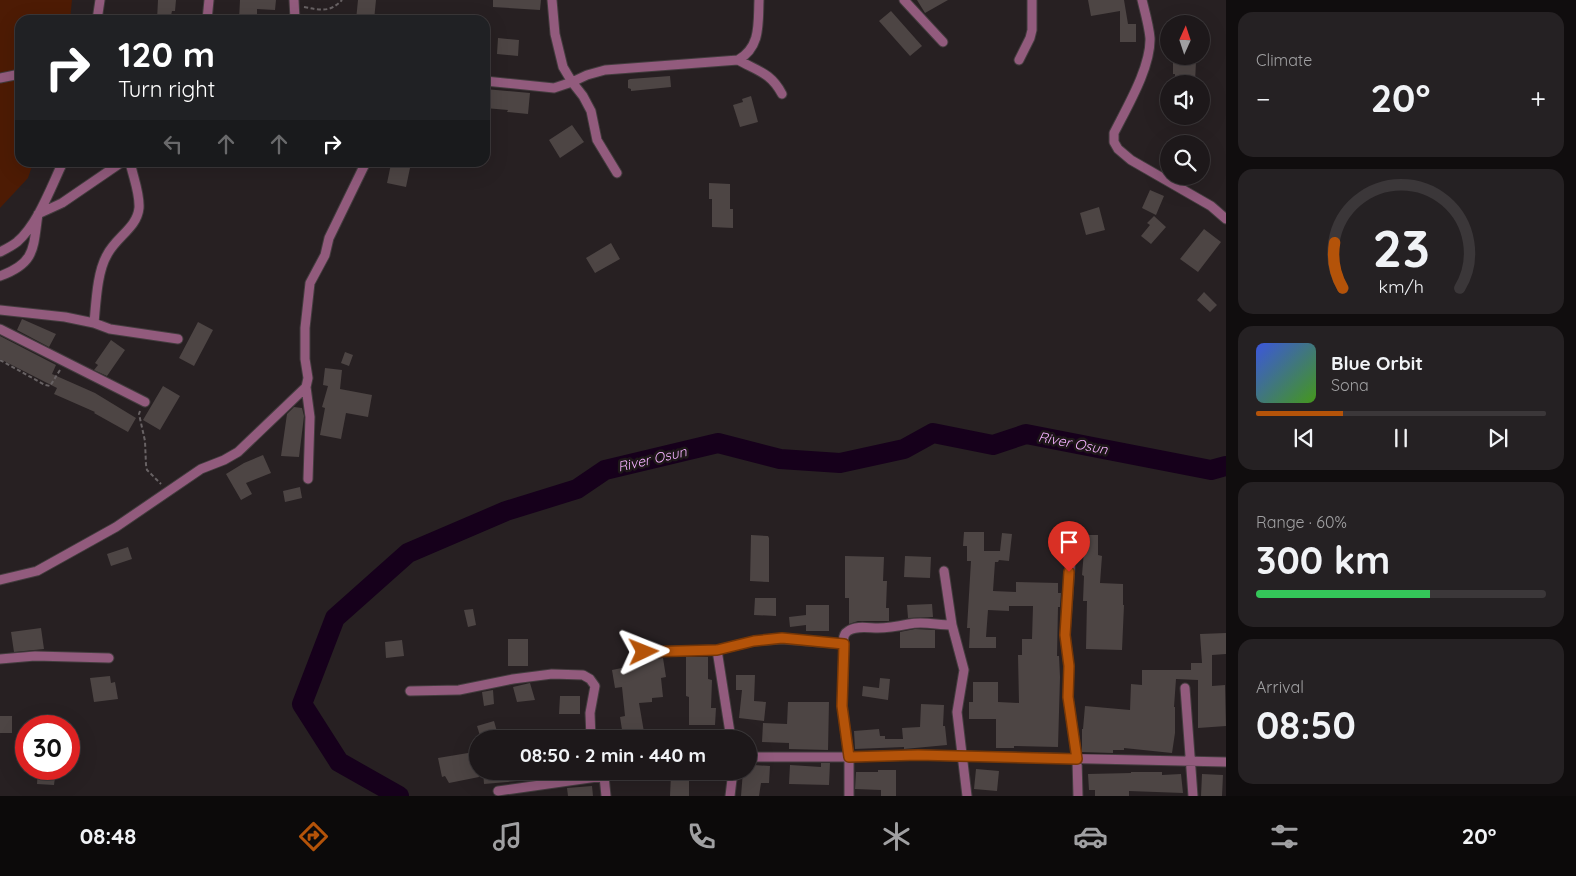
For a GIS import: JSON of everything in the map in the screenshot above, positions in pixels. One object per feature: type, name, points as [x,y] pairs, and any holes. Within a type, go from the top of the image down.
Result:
[{"type":"street","points":[[98,15],[100,0]]},
{"type":"street","points":[[208,15],[209,0]]},
{"type":"street","points":[[552,0],[558,52],[563,67],[591,111],[597,140],[617,173]]},
{"type":"street","points":[[738,60],[752,50],[757,37],[759,0]]},
{"type":"street","points":[[904,0],[943,42]]},
{"type":"street","points":[[1019,60],[1032,30],[1032,0]]},
{"type":"street","points":[[1142,0],[1149,33],[1149,50],[1138,82],[1114,133],[1114,142],[1118,149],[1131,160],[1211,206],[1226,219]]},
{"type":"street","points":[[490,82],[554,88],[605,70],[738,60],[762,71],[770,77],[782,94]]},
{"type":"street","points":[[0,78],[15,75]]},
{"type":"street","points":[[0,252],[25,234],[38,214],[61,167]]},
{"type":"street","points":[[38,214],[62,203],[115,167]]},
{"type":"street","points":[[94,323],[102,272],[107,255],[134,223],[139,209],[139,196],[131,167]]},
{"type":"street","points":[[308,479],[310,417],[306,387],[308,378],[305,359],[305,328],[310,283],[324,256],[329,238],[364,167]]},
{"type":"street","points":[[0,276],[22,265],[29,258],[38,214]]},
{"type":"street","points":[[0,310],[65,317],[94,323],[110,330],[178,339]]},
{"type":"street","points":[[0,329],[145,402]]},
{"type":"street","points":[[0,580],[37,571],[116,527],[201,469],[238,452],[306,387]]},
{"type":"street","points":[[1071,554],[1065,635],[1069,666],[1068,697],[1077,759],[1078,796]]},
{"type":"street","points":[[944,571],[952,625],[964,670],[957,712],[964,757],[967,796]]},
{"type":"street","points":[[850,796],[849,757],[842,706],[843,639],[845,632],[850,629],[900,627],[909,624],[952,625]]},
{"type":"street","points":[[644,652],[717,650],[754,641],[782,638],[844,644]]},
{"type":"street","points":[[717,650],[730,730]]},
{"type":"street","points":[[0,659],[35,656],[108,658]]},
{"type":"street","points":[[410,691],[459,690],[513,679],[552,674],[584,675],[595,686],[590,713],[591,730]]},
{"type":"street","points":[[1186,688],[1189,761],[1193,796]]},
{"type":"street","points":[[757,757],[918,755],[1226,762]]},
{"type":"street","points":[[498,791],[566,780]]},
{"type":"street","points":[[604,780],[606,796]]},
{"type":"street","points":[[730,796],[732,780]]},
{"type":"path","points":[[294,3],[325,10],[333,8],[342,0]]},
{"type":"path","points":[[0,360],[33,380],[50,386],[64,362]]},
{"type":"path","points":[[145,402],[139,414],[145,441],[146,466],[147,470],[167,492]]},
{"type":"shaded area","points":[[0,0],[72,0],[70,15],[15,15],[15,167],[32,167],[28,178],[0,208]]},
{"type":"building","points":[[158,0],[176,0],[175,11],[172,11],[171,15],[157,15]]},
{"type":"building","points":[[240,0],[276,0],[275,10],[257,9],[257,15],[239,15]]},
{"type":"building","points":[[358,0],[376,0],[374,15],[356,15]]},
{"type":"building","points":[[493,0],[541,0],[540,10],[493,7]]},
{"type":"building","points":[[917,0],[948,0],[925,13]]},
{"type":"building","points":[[1088,0],[1124,0],[1128,24],[1136,24],[1136,42],[1120,42],[1120,11],[1091,16]]},
{"type":"building","points":[[891,11],[922,46],[910,56],[879,21]]},
{"type":"building","points":[[498,38],[519,40],[518,56],[497,54]]},
{"type":"building","points":[[1173,65],[1196,65],[1195,75],[1173,74]]},
{"type":"building","points":[[670,76],[671,87],[631,91],[628,88],[628,80],[630,79]]},
{"type":"building","points":[[490,89],[530,93],[528,114],[507,112],[508,110],[490,108]]},
{"type":"building","points":[[751,96],[758,122],[740,127],[733,105],[743,102],[742,99]]},
{"type":"building","points":[[572,125],[584,142],[560,158],[549,140]]},
{"type":"building","points":[[390,167],[410,168],[406,187],[387,183]]},
{"type":"building","points":[[709,183],[730,184],[730,209],[733,209],[733,228],[712,227],[712,199],[709,199]]},
{"type":"building","points":[[1150,190],[1164,196],[1156,215],[1142,208]]},
{"type":"building","points":[[1099,207],[1105,230],[1086,235],[1080,213]]},
{"type":"building","points":[[1154,216],[1166,227],[1151,244],[1141,236],[1150,225],[1147,223]]},
{"type":"building","points":[[1204,229],[1221,242],[1198,272],[1180,259]]},
{"type":"building","points":[[611,243],[620,259],[595,273],[586,258]]},
{"type":"building","points":[[1204,292],[1217,305],[1210,312],[1197,300]]},
{"type":"building","points":[[22,319],[56,334],[49,347],[17,330]]},
{"type":"building","points":[[198,322],[213,330],[194,366],[179,358]]},
{"type":"building","points":[[0,336],[56,365],[52,374],[95,393],[136,418],[128,432],[95,412],[54,394],[57,388],[0,359]]},
{"type":"building","points":[[111,340],[125,350],[107,376],[94,370],[98,365],[95,363]]},
{"type":"building","points":[[345,352],[353,355],[349,366],[341,363]]},
{"type":"building","points":[[325,368],[342,370],[340,389],[372,395],[368,417],[346,413],[341,439],[320,435],[325,408],[322,407],[328,386],[323,385]]},
{"type":"building","points":[[163,386],[180,396],[160,430],[143,420]]},
{"type":"building","points":[[294,407],[302,408],[304,416],[299,457],[281,456],[287,414]]},
{"type":"building","points":[[263,455],[271,473],[246,483],[252,494],[241,500],[226,474],[244,463]]},
{"type":"building","points":[[300,487],[302,498],[285,502],[283,491]]},
{"type":"building","points":[[964,532],[984,532],[984,551],[1000,551],[1002,533],[1012,534],[1009,561],[999,560],[995,562],[993,591],[1016,592],[1016,582],[1058,583],[1058,593],[1061,593],[1060,607],[1058,607],[1057,656],[1059,656],[1060,677],[1058,747],[1014,746],[1014,748],[996,748],[996,719],[969,719],[969,702],[973,702],[973,682],[998,682],[998,702],[1019,703],[1018,655],[1022,655],[1022,639],[1032,639],[1033,606],[1009,606],[1009,611],[988,610],[986,637],[996,637],[996,648],[969,648],[970,628],[967,628],[971,561],[967,561],[967,546],[963,546]]},
{"type":"building","points":[[751,535],[768,536],[769,538],[769,582],[750,581]]},
{"type":"building","points":[[1082,535],[1098,535],[1098,555],[1102,556],[1100,583],[1123,584],[1122,650],[1086,649],[1087,601],[1083,601],[1084,576],[1082,575],[1084,551],[1082,551]]},
{"type":"building","points":[[128,547],[132,559],[111,566],[107,554]]},
{"type":"building","points":[[845,556],[884,557],[883,581],[887,581],[886,608],[889,608],[889,621],[858,621],[849,624],[849,598],[845,598]]},
{"type":"building","points":[[905,556],[931,557],[930,578],[904,577]]},
{"type":"building","points":[[755,598],[776,598],[776,616],[754,615]]},
{"type":"building","points":[[932,604],[933,617],[908,618],[907,605]]},
{"type":"building","points":[[806,605],[829,605],[829,631],[806,631],[806,625],[790,627],[789,617],[806,615]]},
{"type":"building","points":[[473,609],[476,625],[468,627],[464,610]]},
{"type":"building","points":[[41,628],[44,649],[14,652],[11,632]]},
{"type":"building","points":[[915,629],[935,630],[935,648],[900,648],[900,632]]},
{"type":"building","points":[[1226,633],[1226,654],[1212,655],[1212,686],[1225,685],[1226,726],[1198,728],[1198,680],[1176,679],[1175,733],[1172,753],[1124,748],[1124,750],[1113,750],[1113,753],[1082,752],[1085,706],[1130,710],[1131,684],[1142,685],[1142,670],[1191,670],[1191,663],[1202,663],[1200,634]]},
{"type":"building","points":[[508,639],[528,639],[528,666],[508,666]]},
{"type":"building","points":[[402,640],[404,656],[386,658],[385,642]]},
{"type":"building","points":[[686,657],[708,657],[708,679],[712,680],[711,708],[716,708],[715,725],[689,725],[689,697],[686,696]]},
{"type":"building","points":[[663,658],[666,677],[661,678],[663,697],[652,698],[652,702],[639,703],[644,730],[622,730],[620,717],[625,716],[622,687],[615,688],[612,670],[641,664],[641,661]]},
{"type":"building","points":[[736,675],[755,675],[754,701],[766,702],[764,721],[739,718],[742,690],[736,690]]},
{"type":"building","points":[[110,676],[111,683],[115,682],[118,699],[94,702],[90,678]]},
{"type":"building","points":[[880,678],[890,679],[888,700],[862,696],[863,686],[879,688]]},
{"type":"building","points":[[530,683],[535,700],[517,702],[513,687]]},
{"type":"building","points":[[493,690],[494,704],[484,706],[482,692]]},
{"type":"building","points":[[560,696],[580,696],[580,714],[559,714]]},
{"type":"building","points":[[788,702],[829,702],[828,750],[789,749],[789,743],[762,742],[763,723],[787,724]]},
{"type":"building","points":[[921,704],[944,705],[943,726],[945,726],[947,745],[904,749],[904,747],[855,749],[854,731],[879,729],[880,736],[885,736],[885,739],[903,739],[902,728],[920,727]]},
{"type":"building","points":[[0,716],[12,716],[12,733],[0,733]]},
{"type":"building","points":[[494,721],[497,730],[478,730],[477,726]]},
{"type":"building","points":[[469,753],[469,779],[449,783],[445,776],[442,777],[438,758]]},
{"type":"building","points":[[821,763],[830,763],[829,785],[789,784],[790,765],[821,767]]},
{"type":"building","points":[[757,765],[770,766],[769,783],[761,783],[759,796],[741,796],[742,780],[757,780]]},
{"type":"building","points":[[976,769],[999,771],[997,791],[974,789]]},
{"type":"building","points":[[878,770],[896,770],[896,796],[881,796],[881,790],[855,789],[856,772],[878,772]]},
{"type":"building","points":[[1162,772],[1162,775],[1181,774],[1183,793],[1129,791],[1129,796],[1095,796],[1095,790],[1089,790],[1088,774]]},
{"type":"building","points":[[1202,774],[1223,775],[1222,796],[1201,796]]},
{"type":"building","points":[[37,780],[55,780],[54,785],[37,784]]},
{"type":"building","points":[[484,780],[517,780],[517,781],[484,784]]},
{"type":"building","points":[[671,780],[689,780],[689,796],[670,796]]},
{"type":"building","points":[[592,786],[593,796],[568,796],[567,788]]},
{"type":"waterway","name":"River Osun","points":[[399,796],[339,762],[302,704],[335,618],[408,553],[506,511],[577,489],[605,470],[718,443],[780,459],[840,463],[904,449],[933,433],[993,445],[1026,434],[1211,470],[1226,466]]},
{"type":"route","points":[[644,652],[717,650],[754,641],[782,638],[844,644],[842,706],[849,757],[918,755],[1077,759],[1068,697],[1069,666],[1065,635],[1069,572]]}]
